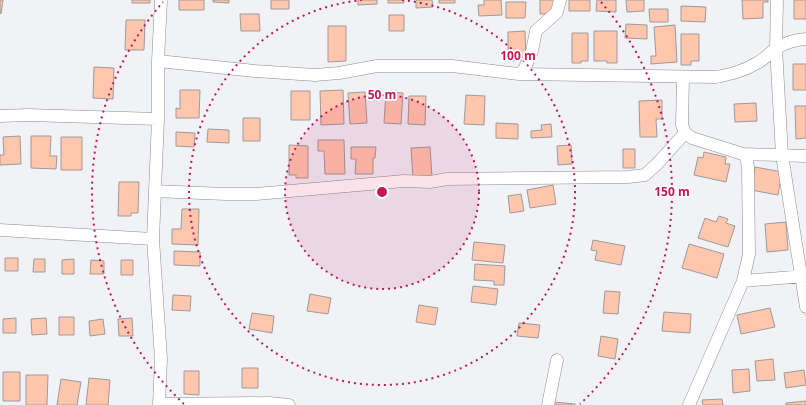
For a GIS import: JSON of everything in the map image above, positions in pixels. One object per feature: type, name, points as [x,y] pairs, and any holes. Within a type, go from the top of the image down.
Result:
[{"type":"street","points":[[161,0],[153,239],[161,360],[159,405],[269,403],[289,405]]},
{"type":"street","points":[[519,74],[524,70],[534,46],[536,31],[557,12],[560,0]]},
{"type":"street","points":[[777,0],[776,48],[782,155],[804,276],[806,307]]},
{"type":"street","points":[[158,61],[315,75],[339,73],[377,66],[452,66],[519,74],[716,77],[737,73],[759,62],[776,48],[789,41],[806,39]]},
{"type":"street","points":[[683,77],[682,125],[685,133],[692,138],[743,154],[806,156]]},
{"type":"street","points":[[0,116],[28,115],[158,119]]},
{"type":"street","points":[[155,191],[256,194],[310,188],[358,186],[404,181],[430,182],[447,179],[628,177],[645,174],[657,164],[685,133]]},
{"type":"street","points":[[689,405],[743,281],[749,254],[748,167],[746,158],[743,154]]},
{"type":"street","points":[[0,230],[153,239]]},
{"type":"street","points":[[743,281],[804,276]]},
{"type":"street","points":[[548,405],[557,360]]},
{"type":"building","points":[[0,0],[3,0],[1,14],[0,13]]},
{"type":"building","points":[[132,0],[150,0],[150,3],[132,3]]},
{"type":"building","points":[[179,0],[204,0],[204,10],[179,10]]},
{"type":"building","points":[[213,0],[229,0],[229,3],[213,2]]},
{"type":"building","points":[[271,0],[289,0],[289,9],[271,9]]},
{"type":"building","points":[[358,0],[377,0],[377,4],[358,5]]},
{"type":"building","points":[[388,0],[404,0],[404,3],[388,3]]},
{"type":"building","points":[[416,0],[432,0],[433,7],[416,8]]},
{"type":"building","points":[[439,0],[455,0],[455,3],[439,3]]},
{"type":"building","points":[[484,0],[501,0],[502,15],[479,16],[478,5],[484,5]]},
{"type":"building","points":[[540,0],[561,0],[561,14],[540,14]]},
{"type":"building","points":[[569,0],[590,0],[590,11],[569,11]]},
{"type":"building","points":[[597,0],[616,0],[616,12],[596,11]]},
{"type":"building","points":[[626,0],[644,0],[644,11],[627,12]]},
{"type":"building","points":[[742,0],[768,0],[768,2],[763,2],[763,18],[743,19]]},
{"type":"building","points":[[794,0],[806,0],[806,19],[794,19]]},
{"type":"building","points":[[506,2],[526,2],[525,18],[506,18]]},
{"type":"building","points":[[681,6],[706,7],[705,22],[681,21]]},
{"type":"building","points":[[649,9],[668,9],[668,22],[650,22]]},
{"type":"building","points":[[240,14],[259,14],[260,31],[241,31]]},
{"type":"building","points":[[389,15],[404,15],[404,31],[389,31]]},
{"type":"building","points":[[126,20],[145,20],[144,50],[125,50]]},
{"type":"building","points":[[626,24],[647,25],[647,39],[625,38]]},
{"type":"building","points":[[675,25],[677,62],[651,64],[651,56],[656,56],[654,27]]},
{"type":"building","points":[[328,26],[346,26],[346,61],[328,62]]},
{"type":"building","points":[[525,31],[526,60],[508,61],[508,32]]},
{"type":"building","points":[[594,31],[617,31],[617,63],[594,61]]},
{"type":"building","points":[[572,33],[588,33],[588,61],[572,63]]},
{"type":"building","points":[[681,34],[699,34],[699,61],[691,61],[691,65],[681,65]]},
{"type":"building","points":[[793,64],[806,64],[806,90],[793,90]]},
{"type":"building","points":[[94,67],[114,68],[113,99],[93,98]]},
{"type":"building","points":[[180,90],[200,90],[199,118],[176,118],[176,108],[180,109]]},
{"type":"building","points":[[343,90],[344,124],[321,125],[320,91]]},
{"type":"building","points":[[291,91],[310,91],[310,120],[291,120]]},
{"type":"building","points":[[365,92],[367,123],[350,124],[348,93]]},
{"type":"building","points":[[386,92],[403,93],[401,124],[384,123]]},
{"type":"building","points":[[466,95],[485,96],[484,125],[464,124]]},
{"type":"building","points":[[409,96],[426,96],[425,125],[408,124]]},
{"type":"building","points":[[662,100],[662,119],[656,119],[657,137],[640,137],[639,101]]},
{"type":"building","points":[[756,103],[757,121],[735,122],[734,104]]},
{"type":"building","points":[[795,106],[806,106],[806,138],[796,139]]},
{"type":"building","points":[[243,118],[260,118],[260,141],[243,141]]},
{"type":"building","points":[[496,123],[518,124],[518,139],[496,138]]},
{"type":"building","points":[[551,124],[552,137],[531,138],[531,131],[542,130],[541,125]]},
{"type":"building","points":[[208,129],[229,130],[229,143],[207,142]]},
{"type":"building","points":[[176,132],[195,133],[194,147],[176,146]]},
{"type":"building","points":[[20,136],[21,164],[0,165],[0,155],[4,155],[3,137]]},
{"type":"building","points":[[31,136],[51,136],[50,156],[57,156],[56,169],[31,168]]},
{"type":"building","points":[[61,137],[82,137],[82,170],[61,170]]},
{"type":"building","points":[[318,140],[344,140],[345,174],[325,174],[324,151],[318,151]]},
{"type":"building","points":[[289,145],[308,146],[308,178],[296,178],[296,175],[289,175]]},
{"type":"building","points":[[571,145],[572,164],[558,165],[557,146]]},
{"type":"building","points":[[351,147],[376,147],[375,158],[373,158],[373,174],[355,174],[356,159],[351,159]]},
{"type":"building","points":[[430,147],[432,177],[413,178],[411,148]]},
{"type":"building","points":[[623,149],[635,149],[635,168],[623,168]]},
{"type":"building","points":[[704,152],[726,157],[725,164],[730,164],[726,182],[694,175],[698,157],[703,158]]},
{"type":"building","points":[[755,167],[782,172],[778,195],[751,190]]},
{"type":"building","points":[[119,182],[139,182],[138,213],[131,213],[131,216],[118,216]]},
{"type":"building","points":[[553,185],[556,204],[530,208],[527,190]]},
{"type":"building","points":[[521,194],[524,211],[510,213],[508,196]]},
{"type":"building","points":[[182,209],[199,209],[198,245],[172,244],[172,229],[181,229]]},
{"type":"building","points":[[719,216],[728,219],[726,223],[735,226],[728,247],[698,238],[705,218],[716,222]]},
{"type":"building","points":[[786,222],[788,250],[767,252],[765,224]]},
{"type":"building","points":[[593,240],[625,246],[621,265],[595,260],[597,251],[591,250]]},
{"type":"building","points":[[474,242],[505,245],[503,263],[472,260]]},
{"type":"building","points":[[689,244],[724,254],[717,278],[682,268]]},
{"type":"building","points":[[174,251],[200,252],[200,266],[174,265]]},
{"type":"building","points":[[5,258],[18,258],[18,271],[5,271]]},
{"type":"building","points":[[34,259],[45,259],[45,272],[33,272]]},
{"type":"building","points":[[74,259],[74,274],[62,274],[62,260]]},
{"type":"building","points":[[91,260],[104,261],[104,274],[90,274]]},
{"type":"building","points":[[121,260],[133,260],[133,275],[121,275]]},
{"type":"building","points":[[475,264],[505,266],[504,285],[494,285],[494,281],[474,280]]},
{"type":"building","points":[[473,286],[498,289],[496,305],[471,302]]},
{"type":"building","points":[[605,291],[620,292],[618,314],[603,313]]},
{"type":"building","points":[[310,294],[331,298],[328,314],[307,311]]},
{"type":"building","points":[[173,295],[191,296],[190,311],[172,310]]},
{"type":"building","points":[[419,305],[438,308],[435,325],[416,322]]},
{"type":"building","points":[[770,308],[775,327],[741,334],[737,315]]},
{"type":"building","points":[[664,312],[691,314],[690,333],[662,331]]},
{"type":"building","points":[[252,313],[274,316],[272,333],[249,329]]},
{"type":"building","points":[[59,317],[74,317],[74,335],[59,335]]},
{"type":"building","points":[[16,318],[16,333],[3,333],[3,319]]},
{"type":"building","points":[[46,318],[47,334],[32,335],[31,319]]},
{"type":"building","points":[[132,318],[133,336],[119,336],[118,319]]},
{"type":"building","points":[[103,319],[105,334],[90,336],[89,321]]},
{"type":"building","points":[[519,323],[540,325],[538,338],[517,336]]},
{"type":"building","points":[[601,336],[618,339],[615,359],[598,356]]},
{"type":"building","points":[[773,359],[775,380],[757,381],[755,361]]},
{"type":"building","points":[[242,368],[258,368],[258,388],[242,388]]},
{"type":"building","points":[[749,369],[750,391],[733,393],[732,370]]},
{"type":"building","points":[[804,370],[806,385],[786,388],[784,373]]},
{"type":"building","points":[[184,371],[199,371],[199,395],[184,394]]},
{"type":"building","points":[[3,372],[20,372],[20,401],[3,401]]},
{"type":"building","points":[[26,375],[48,375],[47,405],[26,405]]},
{"type":"building","points":[[89,378],[110,380],[108,405],[86,405]]},
{"type":"building","points":[[61,379],[81,382],[77,405],[57,405]]},
{"type":"building","points":[[722,399],[723,405],[703,405],[702,400]]},
{"type":"building","points":[[806,401],[806,405],[786,405],[786,403]]},
{"type":"building","points":[[554,402],[575,404],[575,405],[554,405]]}]
